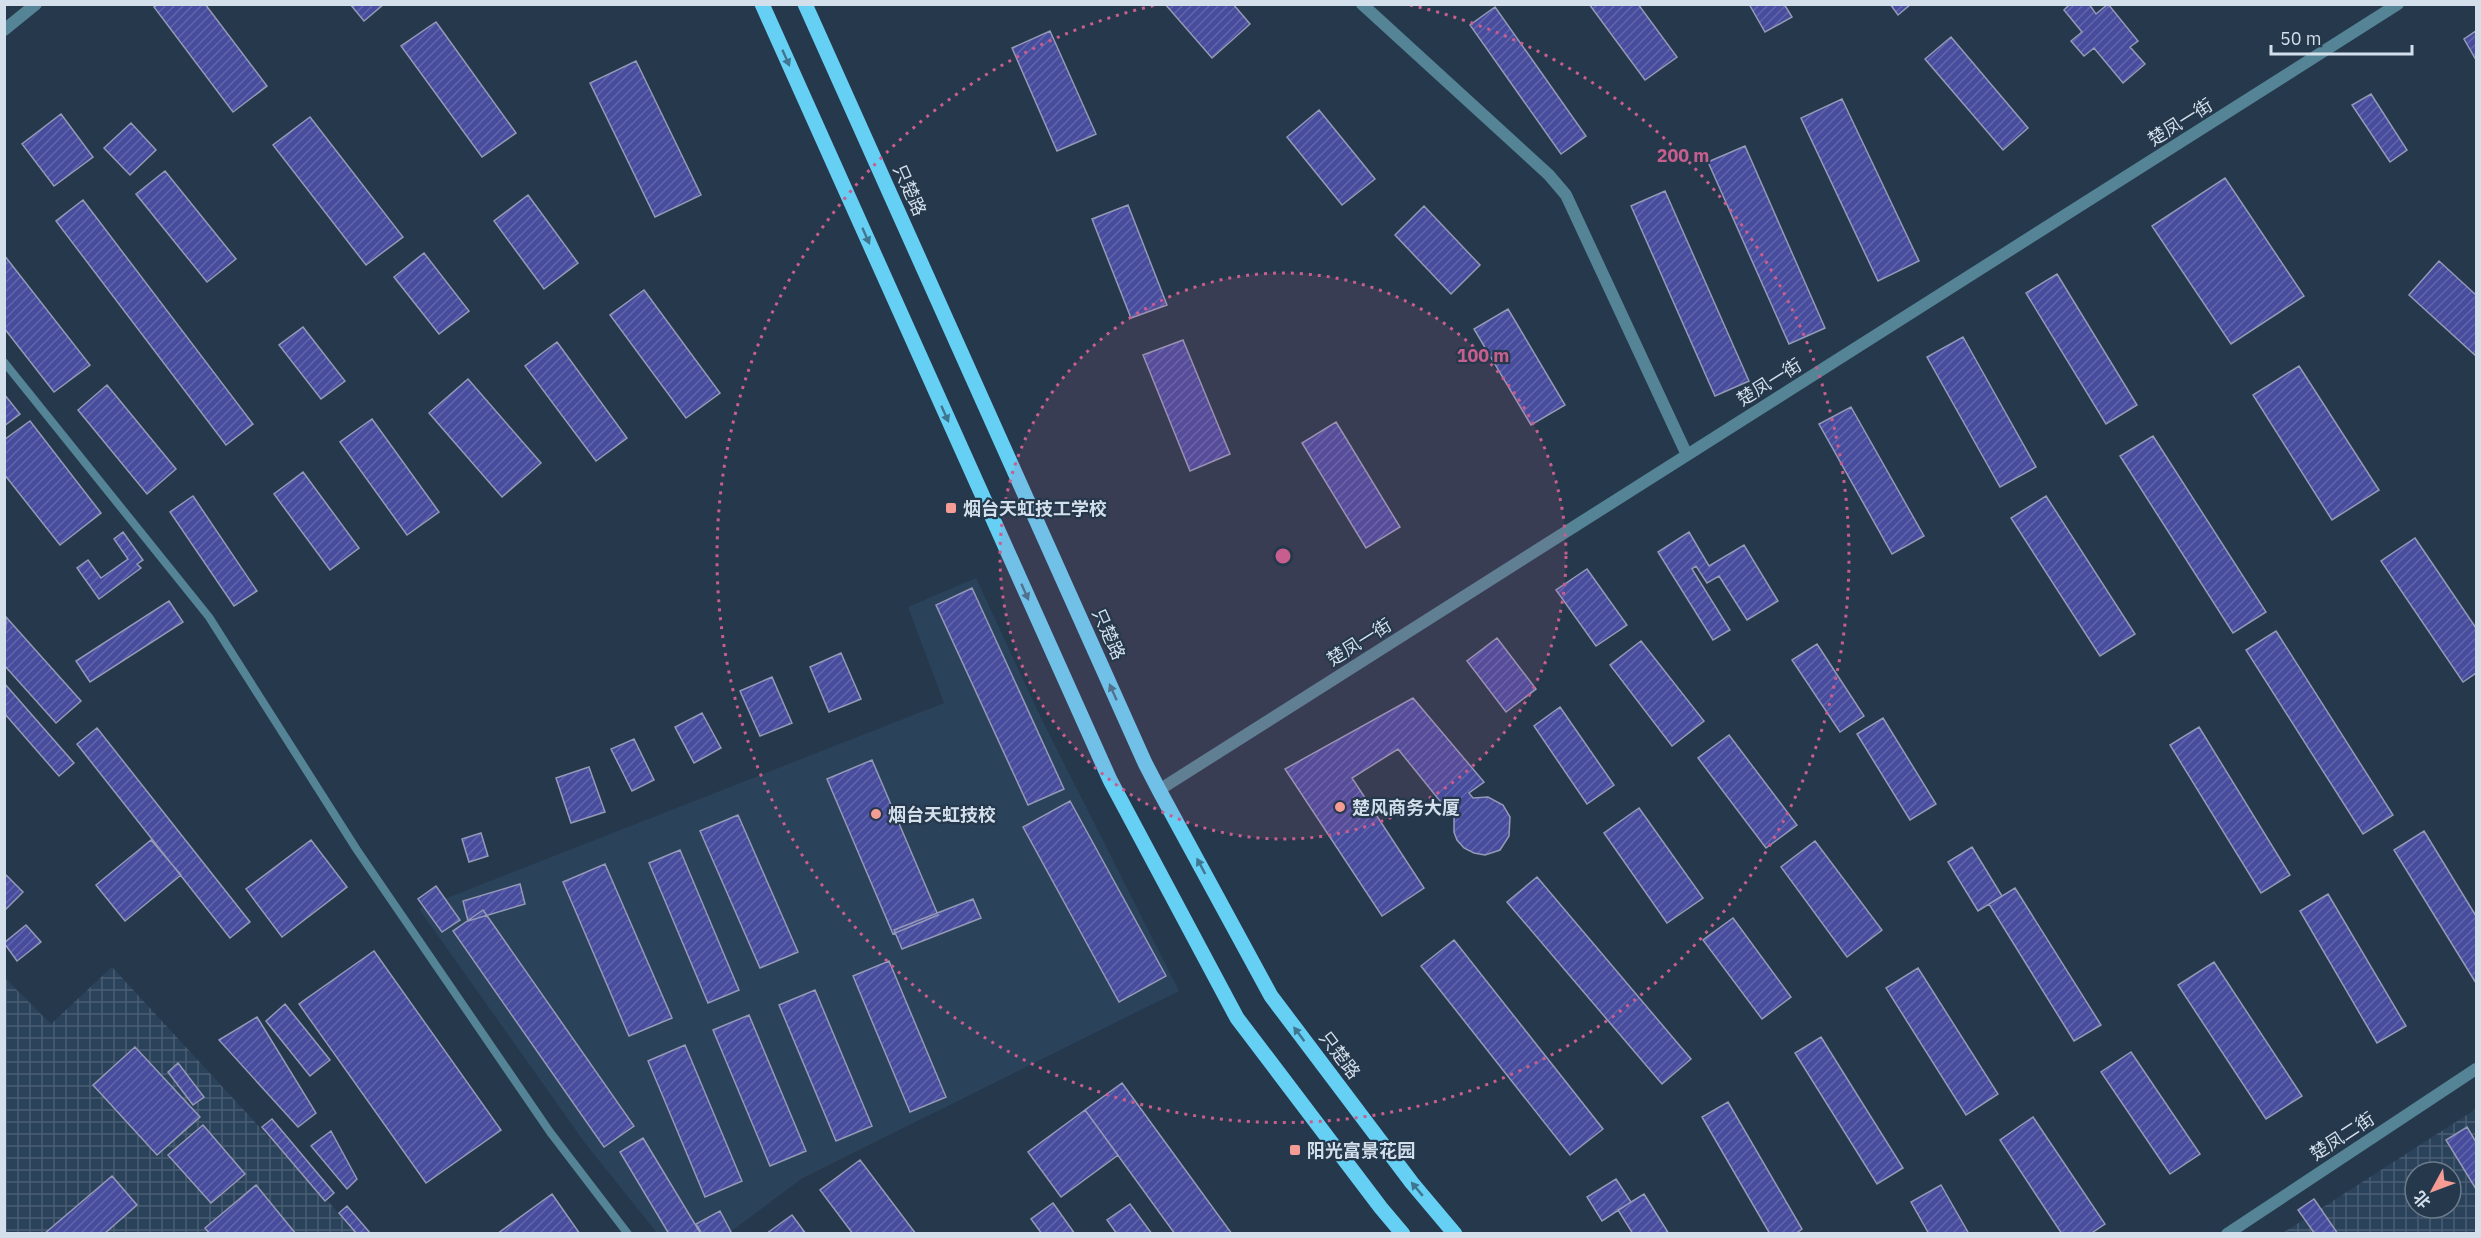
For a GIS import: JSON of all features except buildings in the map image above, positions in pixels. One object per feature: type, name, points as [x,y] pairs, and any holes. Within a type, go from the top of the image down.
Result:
[{"type":"main road","points":[[762,4],[1110,780],[1238,1018],[1381,1208],[1403,1233]]},
{"type":"main road","name":"只楚路","points":[[805,4],[1145,763],[1271,996],[1412,1183],[1455,1233]]},
{"type":"street","points":[[4,30],[36,4]]},
{"type":"street","points":[[1362,4],[1549,175],[1566,195],[1687,455]]},
{"type":"street","name":"楚凤一街","points":[[1160,790],[2398,4]]},
{"type":"street","name":"楚凤二街","points":[[2227,1233],[2476,1069]]},
{"type":"lane","points":[[4,362],[208,617],[357,850],[550,1132],[628,1233]]},
{"type":"shaded area","name":"烟台天虹技校","points":[[976,578],[1041,718],[1179,991],[801,1179],[729,1233],[657,1233],[585,1143],[419,909],[944,703],[908,607]]},
{"type":"shaded area","points":[[112,967],[357,1233],[5,1233],[4,977],[51,1024]]},
{"type":"shaded area","points":[[2476,1109],[2476,1233],[2283,1233]]},
{"type":"place","name":"烟台天虹技工学校","points":[[951,508]]},
{"type":"place","name":"楚风商务大厦","points":[[1340,807]]},
{"type":"place","name":"烟台天虹技校","points":[[876,814]]},
{"type":"place","name":"阳光富景花园","points":[[1295,1150]]}]
